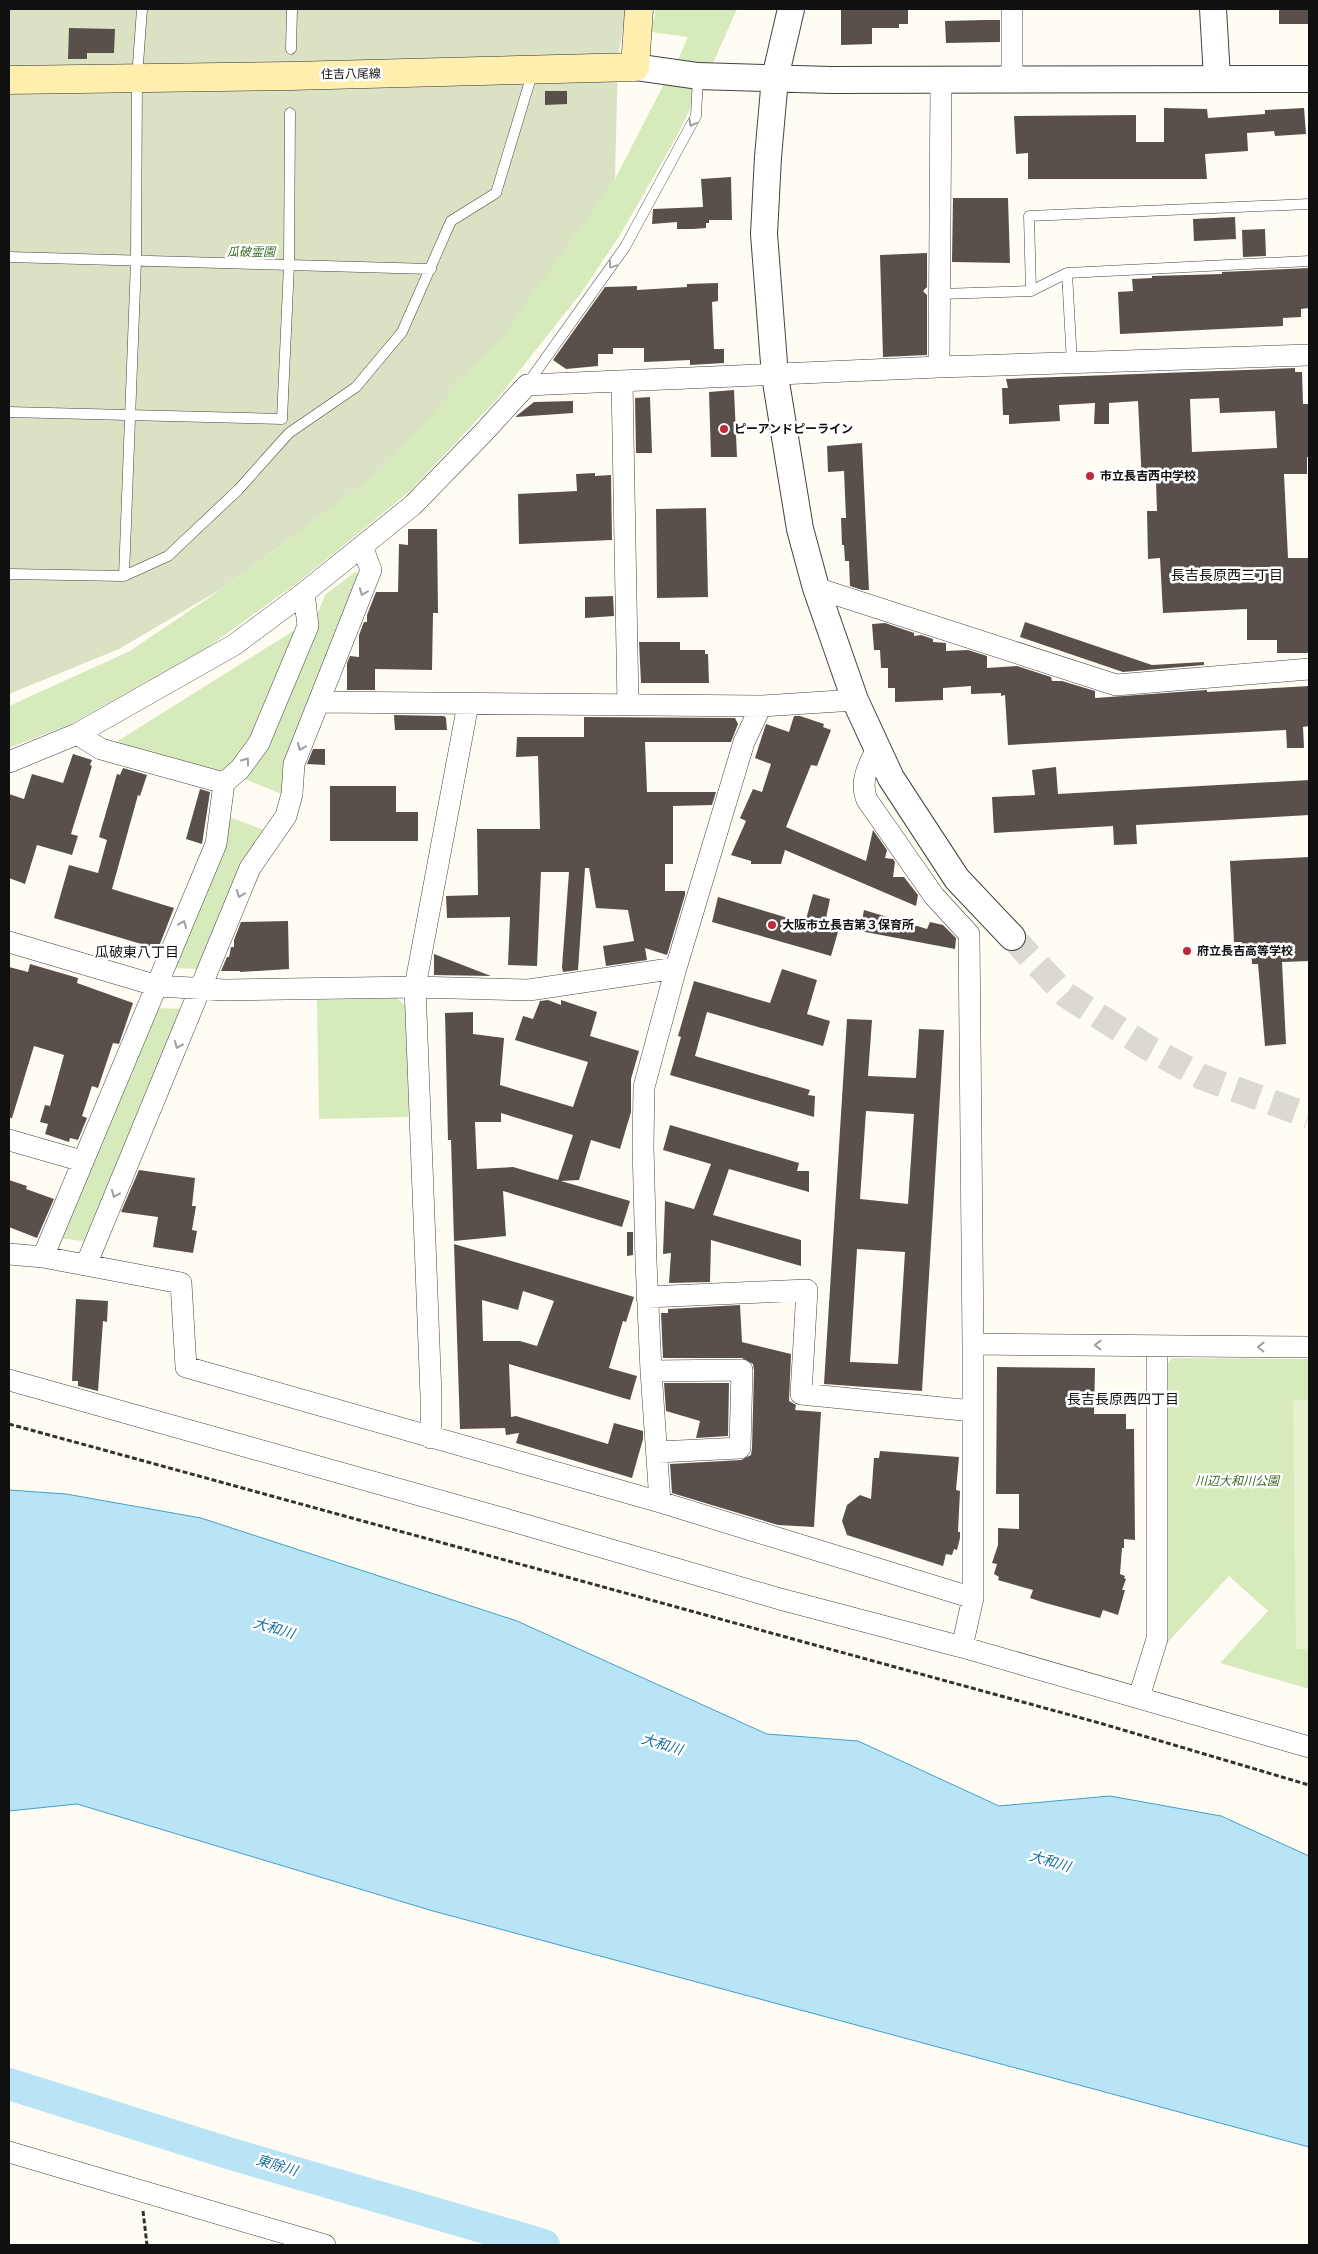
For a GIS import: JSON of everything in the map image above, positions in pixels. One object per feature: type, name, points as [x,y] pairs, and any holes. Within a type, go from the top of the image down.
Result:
[{"type":"main road","points":[[635,67],[639,9]]},
{"type":"main road","name":"住吉八尾線","points":[[9,80],[635,67]]},
{"type":"street","points":[[791,9],[776,78],[768,157],[764,234],[775,376],[800,529],[816,588],[855,700],[890,778],[957,879],[1012,937]]},
{"type":"street","points":[[1012,9],[1012,78]]},
{"type":"street","points":[[1213,9],[1216,78]]},
{"type":"street","points":[[635,67],[698,76],[941,81],[1012,78],[1309,79]]},
{"type":"street","points":[[939,368],[941,81]]},
{"type":"street","points":[[9,762],[77,734],[234,645],[304,593],[412,505],[527,385],[1309,355]]},
{"type":"street","points":[[622,381],[628,705]]},
{"type":"street","points":[[86,1265],[250,868],[286,816],[292,794],[294,764],[371,570],[362,546]]},
{"type":"street","points":[[816,588],[1116,685],[1309,669]]},
{"type":"street","points":[[43,1257],[216,844],[224,783],[240,769],[259,743],[308,626],[304,593]]},
{"type":"street","points":[[320,702],[761,706],[855,700]]},
{"type":"street","points":[[430,1438],[431,1396],[415,987],[468,704]]},
{"type":"street","points":[[660,1502],[647,1298],[643,1146],[644,1086],[676,968],[744,742],[761,706]]},
{"type":"street","points":[[77,734],[101,749],[224,783]]},
{"type":"street","points":[[877,748],[867,770],[864,785],[867,800],[934,896],[969,934],[973,1344],[973,1598],[962,1647]]},
{"type":"street","points":[[9,942],[158,986],[225,990],[415,987],[529,990],[676,968]]},
{"type":"street","points":[[9,1140],[82,1161]]},
{"type":"street","points":[[9,1254],[43,1257],[181,1284],[186,1367],[660,1502],[973,1598]]},
{"type":"street","points":[[647,1298],[808,1290],[801,1394],[973,1411]]},
{"type":"street","points":[[973,1344],[1309,1347]]},
{"type":"street","points":[[1139,1697],[1157,1639],[1157,1346]]},
{"type":"street","points":[[651,1371],[742,1370],[740,1448],[658,1452]]},
{"type":"street","points":[[9,1380],[512,1521],[780,1599],[962,1647],[1309,1747]]},
{"type":"street","points":[[9,2152],[325,2245]]},
{"type":"lane","points":[[124,576],[132,415],[136,260],[137,78],[142,9]]},
{"type":"lane","points":[[290,49],[292,9]]},
{"type":"lane","points":[[9,574],[124,576],[168,556],[238,490],[289,433],[356,387],[402,332],[451,221],[496,193],[534,70]]},
{"type":"lane","points":[[527,385],[625,246],[696,116],[698,76]]},
{"type":"lane","points":[[9,412],[282,419],[289,265],[290,113]]},
{"type":"lane","points":[[1031,291],[1029,216],[1309,204]]},
{"type":"lane","points":[[9,257],[430,269]]},
{"type":"lane","points":[[940,294],[1031,291],[1067,273],[1309,261]]},
{"type":"lane","points":[[1067,273],[1072,363]]},
{"type":"path","points":[[9,1424],[1103,1724],[1309,1785]]},
{"type":"path","points":[[141,2190],[147,2245]]},
{"type":"green space","name":"瓜破霊園","points":[[9,9],[626,9],[618,58],[615,179],[505,333],[378,474],[223,588],[119,649],[9,694]]},
{"type":"green space","points":[[656,9],[737,9],[711,68],[674,69],[688,37],[651,32]]},
{"type":"green space","points":[[666,80],[704,81],[676,138],[620,235],[581,293],[498,398],[410,491],[301,580],[204,650],[69,725],[9,748],[9,706],[130,651],[223,588],[378,474],[615,179]]},
{"type":"green space","points":[[355,572],[362,577],[284,795],[242,778],[262,753],[325,595]]},
{"type":"green space","points":[[293,631],[298,634],[250,744],[220,774],[113,744]]},
{"type":"green space","points":[[227,816],[269,832],[201,969],[172,968]]},
{"type":"green space","points":[[397,998],[406,1006],[409,1117],[319,1119],[317,1000]]},
{"type":"green space","points":[[155,1008],[185,1009],[89,1242],[60,1238]]},
{"type":"green space","name":"川辺大和川公園","points":[[1172,1358],[1309,1359],[1309,1689],[1220,1663],[1268,1611],[1229,1576],[1166,1644],[1167,1365]]},
{"type":"green space","points":[[1293,1400],[1309,1400],[1309,1649],[1296,1649]]},
{"type":"water","name":"大和川","points":[[9,1490],[66,1494],[201,1518],[517,1621],[767,1734],[858,1741],[999,1806],[1110,1796],[1221,1816],[1309,1856],[1309,2147],[433,1911],[77,1804],[9,1811]]},
{"type":"building","points":[[841,9],[908,9],[908,24],[899,24],[899,28],[872,28],[872,44],[841,45]]},
{"type":"building","points":[[1279,9],[1309,9],[1309,24],[1279,24]]},
{"type":"building","points":[[1000,20],[1000,42],[946,43],[945,21]]},
{"type":"building","points":[[69,28],[115,29],[114,53],[87,53],[87,59],[68,59]]},
{"type":"building","points":[[545,91],[567,91],[567,104],[545,105]]},
{"type":"building","points":[[1164,108],[1207,109],[1208,118],[1265,114],[1265,110],[1304,108],[1306,134],[1275,136],[1274,131],[1247,133],[1248,151],[1205,154],[1207,179],[1028,179],[1028,153],[1016,154],[1014,116],[1136,115],[1136,142],[1164,142]]},
{"type":"building","points":[[731,177],[732,220],[709,220],[709,223],[706,223],[706,228],[693,229],[677,229],[677,222],[652,224],[653,209],[703,207],[701,179]]},
{"type":"building","points":[[953,198],[1008,198],[1010,263],[952,262]]},
{"type":"building","points":[[1235,217],[1236,239],[1194,241],[1193,219]]},
{"type":"building","points":[[1265,229],[1266,256],[1243,257],[1242,230]]},
{"type":"building","points":[[927,253],[927,287],[923,291],[927,295],[927,355],[883,357],[880,255]]},
{"type":"building","points":[[1309,268],[1309,308],[1301,309],[1301,317],[1283,318],[1283,326],[1120,334],[1118,292],[1133,291],[1132,279],[1152,278],[1152,276],[1222,274],[1222,272]]},
{"type":"building","points":[[718,283],[718,301],[712,302],[714,349],[724,349],[724,363],[690,365],[690,360],[644,362],[644,348],[613,348],[613,354],[598,354],[598,366],[566,369],[553,360],[605,287],[637,286],[637,290],[687,287],[687,284]]},
{"type":"building","points":[[1295,368],[1295,372],[1302,372],[1303,404],[1309,404],[1309,457],[1307,457],[1307,474],[1284,474],[1288,558],[1309,558],[1309,653],[1277,653],[1277,640],[1247,640],[1247,609],[1163,613],[1160,558],[1148,559],[1147,511],[1157,511],[1156,482],[1142,483],[1138,401],[1109,403],[1109,424],[1094,424],[1095,403],[1059,405],[1060,421],[1009,424],[1009,415],[1003,415],[1002,388],[1008,388],[1006,379]],"holes":[[[1219,398],[1220,413],[1275,411],[1277,448],[1192,452],[1190,399]]]},
{"type":"building","points":[[734,390],[737,457],[711,457],[709,392]]},
{"type":"building","points":[[650,397],[652,453],[636,453],[635,398]]},
{"type":"building","points":[[573,401],[573,413],[515,417],[534,402]]},
{"type":"building","points":[[862,443],[869,590],[850,586],[849,561],[845,561],[844,545],[842,545],[841,518],[846,518],[844,471],[828,472],[827,446]]},
{"type":"building","points":[[595,473],[595,476],[611,475],[612,540],[519,544],[518,494],[577,491],[576,474]]},
{"type":"building","points":[[706,508],[708,597],[657,598],[656,509]]},
{"type":"building","points":[[408,529],[437,529],[438,613],[433,613],[432,670],[375,669],[375,690],[347,690],[347,663],[350,656],[359,657],[359,635],[364,622],[367,622],[367,615],[376,592],[398,592],[399,544],[408,545]]},
{"type":"building","points":[[613,596],[614,616],[585,618],[585,597]]},
{"type":"building","points":[[1025,622],[1152,665],[1204,662],[1204,665],[1123,672],[1020,637]]},
{"type":"building","points":[[885,623],[914,633],[914,636],[921,635],[933,639],[933,642],[946,643],[946,651],[968,650],[987,656],[987,668],[1017,666],[1051,677],[1052,681],[1062,681],[1095,691],[1095,698],[1207,690],[1207,692],[1309,686],[1309,726],[1303,727],[1304,748],[1287,748],[1286,730],[1008,745],[1005,695],[1001,696],[1001,693],[971,694],[971,686],[943,688],[943,700],[895,702],[895,688],[888,688],[888,668],[881,668],[880,650],[874,650],[872,624]]},
{"type":"building","points":[[639,642],[680,642],[680,650],[705,650],[705,654],[708,654],[709,683],[641,683]]},
{"type":"building","points":[[394,715],[444,716],[446,718],[447,730],[395,730]]},
{"type":"building","points":[[794,716],[800,716],[824,724],[823,727],[831,730],[817,766],[811,765],[786,827],[866,861],[873,830],[887,850],[885,858],[893,859],[895,862],[893,877],[904,877],[918,895],[916,906],[785,850],[781,864],[751,864],[751,861],[731,855],[746,821],[740,818],[753,789],[762,792],[771,764],[755,758],[766,724],[789,732]]},
{"type":"building","points":[[584,717],[735,718],[738,724],[731,742],[645,742],[647,792],[716,792],[712,805],[673,806],[673,864],[665,864],[665,891],[685,891],[685,895],[667,955],[645,948],[647,960],[606,966],[603,946],[634,941],[628,910],[596,908],[589,868],[585,868],[578,970],[563,972],[562,967],[569,872],[541,872],[537,966],[508,965],[510,917],[447,918],[446,896],[478,895],[477,829],[540,829],[538,756],[516,757],[517,737],[584,737]]},
{"type":"building","points":[[313,749],[325,749],[325,765],[307,764]]},
{"type":"building","points":[[73,754],[92,760],[90,765],[92,766],[71,834],[78,836],[72,855],[37,845],[25,884],[9,878],[9,794],[24,799],[32,774],[63,783]]},
{"type":"building","points":[[1056,767],[1058,794],[1309,780],[1309,815],[1136,825],[1137,844],[1114,845],[1113,826],[994,833],[992,797],[1035,795],[1032,770]]},
{"type":"building","points":[[123,768],[147,775],[140,796],[138,795],[112,889],[174,908],[158,949],[54,918],[69,865],[98,873],[107,840],[99,837],[117,774],[120,775]]},
{"type":"building","points":[[330,786],[396,786],[396,812],[418,812],[418,841],[330,841]]},
{"type":"building","points":[[200,789],[210,792],[202,844],[186,839]]},
{"type":"building","points":[[1309,857],[1309,961],[1282,962],[1286,1044],[1265,1046],[1258,964],[1252,964],[1251,947],[1243,948],[1242,942],[1234,942],[1230,861]]},
{"type":"building","points":[[813,894],[830,899],[824,928],[838,932],[831,956],[712,922],[718,897],[805,923]]},
{"type":"building","points":[[864,910],[927,929],[930,922],[943,925],[956,938],[955,949],[860,931]]},
{"type":"building","points":[[288,921],[289,969],[240,972],[221,971],[227,957],[229,957],[231,947],[234,947],[234,940],[241,922]]},
{"type":"building","points":[[434,954],[491,976],[434,975]]},
{"type":"building","points":[[30,964],[78,978],[77,983],[133,1003],[119,1044],[113,1043],[98,1088],[92,1086],[82,1116],[87,1118],[78,1140],[70,1138],[69,1142],[45,1134],[48,1124],[40,1122],[45,1105],[50,1106],[64,1055],[34,1046],[12,1118],[9,1118],[9,967],[28,972]]},
{"type":"building","points":[[782,969],[817,980],[807,1014],[830,1021],[823,1046],[707,1012],[695,1056],[810,1090],[808,1095],[815,1096],[814,1117],[670,1075],[681,1037],[678,1036],[694,981],[770,1003]]},
{"type":"building","points":[[548,1000],[561,1005],[561,1000],[597,1012],[590,1036],[639,1051],[631,1079],[631,1112],[620,1149],[591,1140],[579,1180],[561,1181],[630,1201],[622,1227],[503,1191],[506,1236],[454,1241],[451,1140],[448,1140],[445,1013],[473,1012],[473,1034],[504,1038],[500,1085],[573,1107],[588,1062],[515,1040],[523,1016],[533,1019],[540,1001]],"holes":[[[501,1113],[573,1135],[558,1180],[513,1167],[477,1169],[475,1122],[501,1122]]]},
{"type":"building","points":[[847,1019],[872,1020],[868,1076],[916,1078],[919,1029],[944,1030],[922,1391],[824,1384]],"holes":[[[866,1111],[914,1114],[908,1204],[860,1199]],[[857,1249],[905,1252],[898,1364],[850,1362]]]},
{"type":"building","points":[[670,1125],[799,1163],[797,1171],[809,1171],[809,1192],[729,1169],[713,1215],[801,1240],[801,1266],[711,1240],[710,1282],[669,1283],[671,1253],[663,1254],[665,1201],[694,1209],[711,1164],[663,1150]]},
{"type":"building","points":[[139,1170],[195,1178],[192,1206],[196,1206],[192,1230],[197,1231],[193,1253],[153,1247],[158,1217],[121,1212]]},
{"type":"building","points":[[9,1180],[27,1186],[26,1189],[54,1199],[37,1238],[9,1227]]},
{"type":"building","points":[[627,1232],[633,1232],[633,1255],[627,1256]]},
{"type":"building","points":[[454,1244],[634,1297],[626,1322],[623,1321],[609,1368],[637,1376],[630,1400],[509,1364],[511,1417],[516,1416],[608,1444],[614,1423],[643,1431],[643,1439],[632,1478],[516,1443],[519,1433],[506,1435],[505,1428],[460,1429]],"holes":[[[523,1291],[554,1301],[537,1346],[520,1341],[483,1341],[482,1300],[518,1310]]]},
{"type":"building","points":[[76,1299],[108,1301],[107,1322],[103,1321],[98,1391],[78,1386],[78,1381],[72,1381]]},
{"type":"building","points":[[740,1305],[742,1342],[791,1354],[789,1401],[796,1405],[795,1410],[821,1412],[814,1527],[778,1525],[672,1493],[670,1464],[741,1460],[751,1455],[754,1370],[753,1364],[742,1358],[663,1358],[661,1313],[668,1313],[668,1309]]},
{"type":"building","points":[[997,1367],[1095,1368],[1094,1414],[1126,1414],[1126,1429],[1134,1429],[1135,1540],[1124,1539],[1120,1574],[1125,1576],[1124,1578],[1126,1579],[1122,1590],[1125,1590],[1118,1615],[1103,1610],[1100,1618],[1042,1602],[1030,1598],[1033,1590],[998,1580],[999,1577],[994,1574],[997,1564],[992,1563],[998,1545],[998,1528],[1019,1529],[1019,1494],[996,1494]]},
{"type":"building","points":[[664,1383],[729,1383],[728,1436],[696,1438],[700,1421],[666,1411]]},
{"type":"building","points":[[880,1451],[959,1457],[956,1490],[960,1491],[958,1532],[960,1532],[960,1538],[957,1550],[954,1549],[952,1555],[946,1554],[943,1566],[847,1535],[842,1521],[847,1505],[860,1495],[871,1499],[874,1458],[879,1458]]},
{"type":"waterway","name":"東除川","points":[[9,2084],[228,2153],[544,2245]]},
{"type":"tunnel","points":[[1012,937],[1066,995],[1147,1047],[1202,1077],[1309,1116]]},
{"type":"place","name":"ピーアンドピーライン","points":[[724,429]]},
{"type":"place","name":"市立長吉西中学校","points":[[1090,476]]},
{"type":"place","name":"大阪市立長吉第３保育所","points":[[772,925]]},
{"type":"place","name":"府立長吉高等学校","points":[[1187,951]]},
{"type":"district","name":"長吉長原西三丁目","points":[[1227,575]]},
{"type":"district","name":"瓜破東八丁目","points":[[137,952]]},
{"type":"district","name":"長吉長原西四丁目","points":[[1123,1399]]}]
